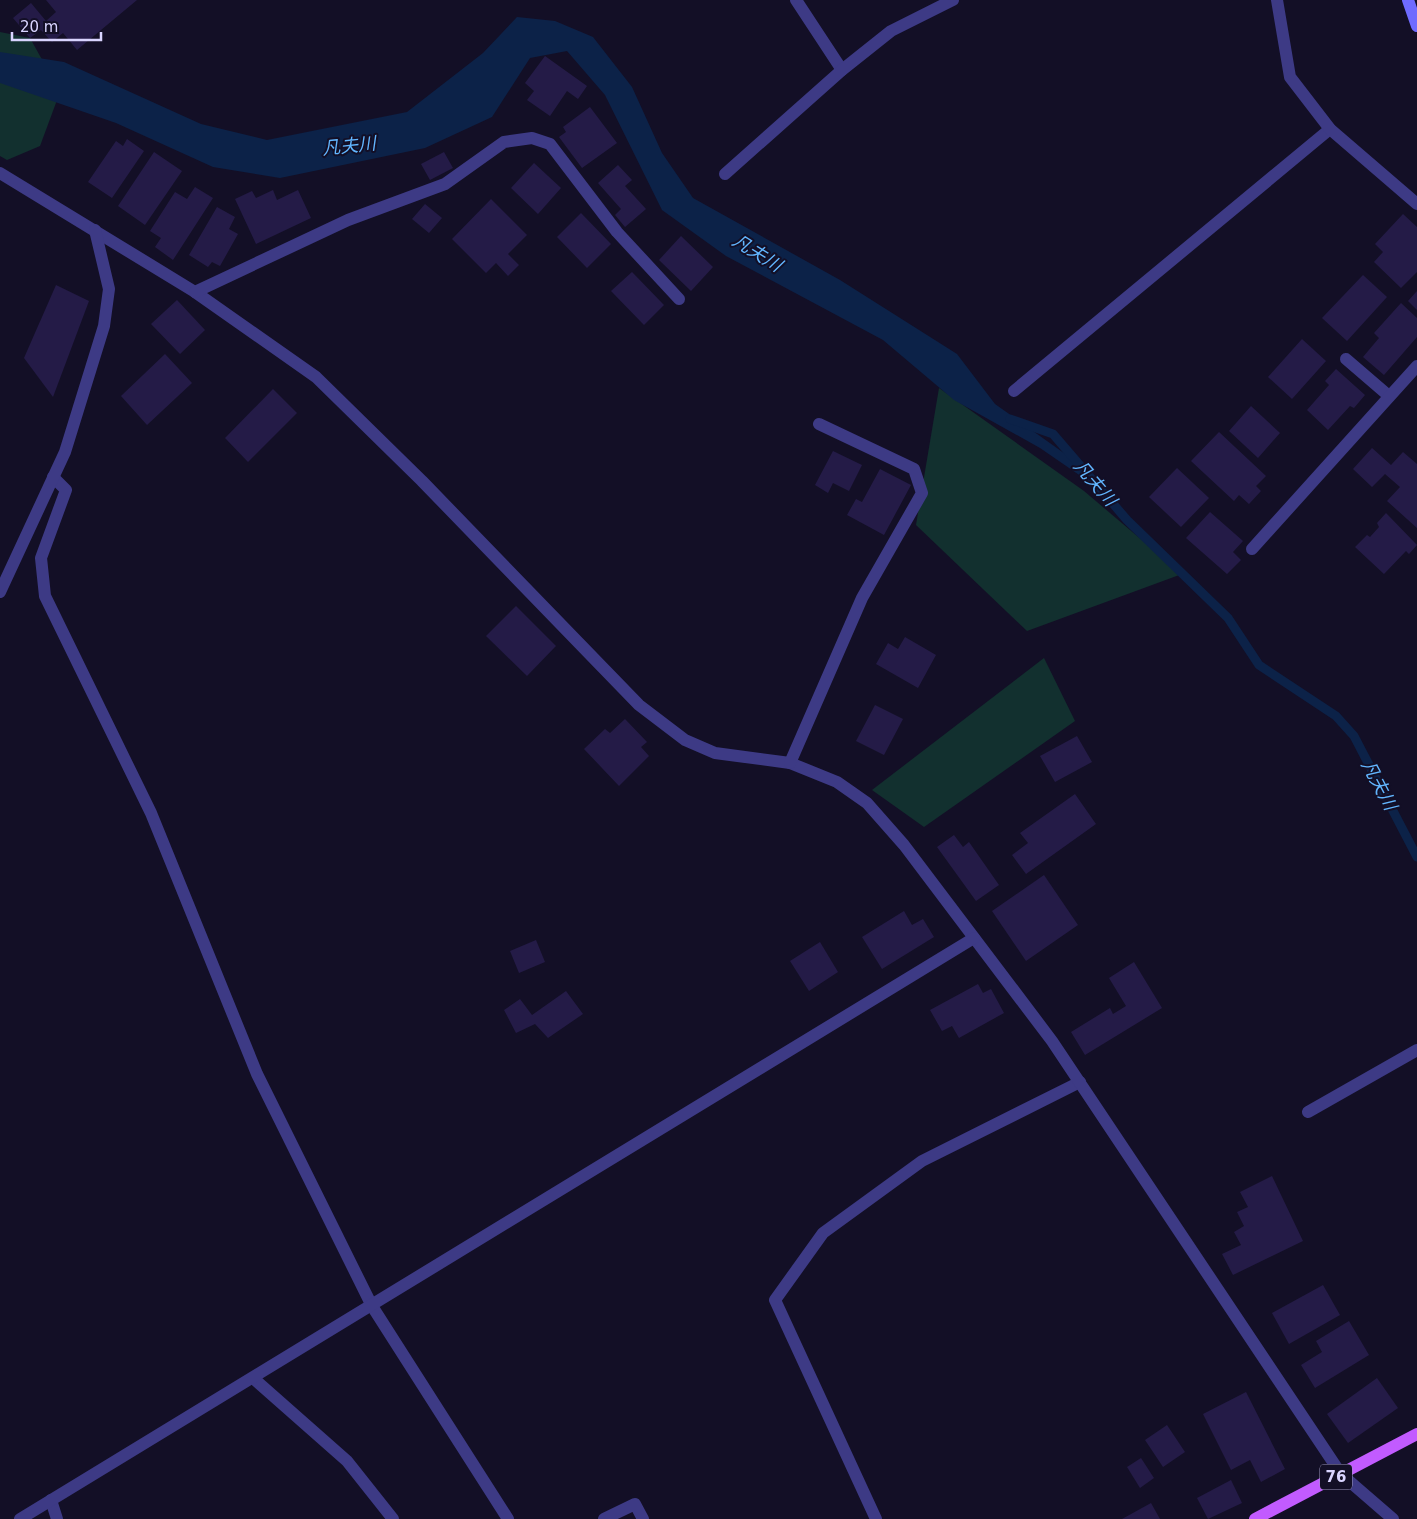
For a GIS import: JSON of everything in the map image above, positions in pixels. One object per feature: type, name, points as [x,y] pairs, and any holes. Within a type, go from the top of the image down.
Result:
[{"type":"main road","name":"76","points":[[1256,1519],[1417,1434]]},
{"type":"street","points":[[796,0],[842,70]]},
{"type":"street","points":[[725,174],[842,70],[891,31],[953,0]]},
{"type":"street","points":[[1277,0],[1290,77],[1330,129],[1417,204]]},
{"type":"street","points":[[1408,0],[1417,26]]},
{"type":"street","points":[[1014,391],[1330,129]]},
{"type":"street","points":[[195,292],[348,220],[445,184],[504,142],[532,138],[550,144],[617,232],[679,299]]},
{"type":"street","points":[[0,173],[195,292],[316,377],[422,481],[639,705],[685,740],[715,753],[790,763],[837,782],[867,803],[904,845],[1052,1041],[1341,1474],[1393,1519]]},
{"type":"street","points":[[0,592],[65,452],[104,326],[109,289],[95,230]]},
{"type":"street","points":[[1346,359],[1389,396]]},
{"type":"street","points":[[1252,549],[1417,366]]},
{"type":"street","points":[[790,763],[862,598],[922,493],[914,469],[819,424]]},
{"type":"street","points":[[54,477],[66,490],[40,558],[45,596],[151,813],[257,1074],[372,1306],[508,1519]]},
{"type":"street","points":[[20,1519],[974,938]]},
{"type":"street","points":[[1308,1112],[1417,1050]]},
{"type":"street","points":[[876,1519],[775,1300],[824,1232],[922,1161],[1080,1082]]},
{"type":"street","points":[[253,1378],[347,1461],[393,1519]]},
{"type":"street","points":[[51,1500],[56,1519]]},
{"type":"street","points":[[604,1519],[635,1504],[644,1519]]},
{"type":"green space","points":[[0,32],[30,38],[60,92],[40,146],[7,160],[0,156]]},
{"type":"green space","points":[[939,388],[1084,491],[1182,574],[1027,631],[916,525]]},
{"type":"green space","points":[[1044,658],[1075,721],[924,827],[872,790]]},
{"type":"water","points":[[517,17],[555,21],[593,37],[632,87],[662,153],[693,198],[840,280],[957,354],[995,404],[1078,463],[1101,490],[1040,448],[954,400],[883,340],[726,256],[662,210],[605,95],[567,51],[530,58],[492,117],[425,148],[280,178],[213,167],[116,123],[0,83],[0,52],[64,62],[201,124],[267,140],[407,112],[483,53]]},
{"type":"building","points":[[46,0],[137,0],[77,50],[63,33],[52,42],[41,30],[30,38],[13,18],[31,3],[46,21],[56,12]]},
{"type":"building","points":[[545,56],[587,86],[578,99],[567,91],[550,116],[527,100],[534,91],[525,83]]},
{"type":"building","points":[[590,107],[617,143],[582,168],[559,137],[566,132],[563,127]]},
{"type":"building","points":[[127,139],[144,151],[112,198],[88,182],[116,141],[123,146]]},
{"type":"building","points":[[154,152],[182,171],[145,225],[118,206]]},
{"type":"building","points":[[444,152],[453,168],[430,180],[421,164]]},
{"type":"building","points":[[534,163],[561,188],[538,214],[511,188]]},
{"type":"building","points":[[618,165],[632,180],[625,186],[646,209],[625,227],[615,215],[621,209],[598,183]]},
{"type":"building","points":[[195,187],[213,198],[173,260],[155,247],[161,238],[150,231],[175,192],[187,199]]},
{"type":"building","points":[[273,190],[277,200],[298,190],[311,218],[256,244],[235,199],[252,191],[256,198]]},
{"type":"building","points":[[491,199],[527,235],[508,254],[519,265],[508,276],[496,263],[486,273],[452,239]]},
{"type":"building","points":[[425,204],[442,218],[429,233],[412,219]]},
{"type":"building","points":[[217,207],[235,217],[229,229],[238,234],[220,266],[212,262],[208,267],[189,255]]},
{"type":"building","points":[[581,213],[611,244],[587,268],[557,237]]},
{"type":"building","points":[[1403,214],[1417,227],[1417,272],[1401,288],[1374,262],[1383,252],[1375,244]]},
{"type":"building","points":[[681,236],[713,267],[691,291],[659,260]]},
{"type":"building","points":[[632,272],[664,305],[644,325],[611,291]]},
{"type":"building","points":[[1363,275],[1387,297],[1347,341],[1322,318]]},
{"type":"building","points":[[56,285],[89,301],[53,397],[24,358]]},
{"type":"building","points":[[1417,291],[1417,310],[1408,301]]},
{"type":"building","points":[[177,300],[205,330],[180,354],[151,324]]},
{"type":"building","points":[[1401,303],[1417,318],[1417,337],[1384,375],[1363,357],[1379,338],[1374,333]]},
{"type":"building","points":[[1302,339],[1326,361],[1292,399],[1268,377]]},
{"type":"building","points":[[165,354],[192,383],[147,425],[121,396]]},
{"type":"building","points":[[1336,369],[1365,395],[1354,408],[1350,406],[1328,430],[1307,410],[1329,385],[1325,381]]},
{"type":"building","points":[[273,389],[297,413],[248,462],[225,438]]},
{"type":"building","points":[[1251,406],[1280,433],[1258,458],[1229,431]]},
{"type":"building","points":[[1219,432],[1266,476],[1256,486],[1261,491],[1249,504],[1239,495],[1234,501],[1191,461]]},
{"type":"building","points":[[1372,448],[1391,465],[1403,452],[1417,464],[1417,528],[1387,501],[1400,487],[1385,474],[1372,487],[1353,469]]},
{"type":"building","points":[[833,451],[862,465],[849,491],[833,483],[828,493],[815,485]]},
{"type":"building","points":[[1177,468],[1209,498],[1181,527],[1149,497]]},
{"type":"building","points":[[880,469],[911,485],[884,535],[847,515],[856,499],[862,502]]},
{"type":"building","points":[[1210,512],[1243,541],[1233,552],[1241,560],[1227,574],[1186,538]]},
{"type":"building","points":[[1386,513],[1417,545],[1409,554],[1406,551],[1384,574],[1355,547],[1367,535],[1370,537],[1379,527],[1377,523]]},
{"type":"building","points":[[516,606],[556,646],[527,676],[486,636]]},
{"type":"building","points":[[905,637],[936,655],[918,688],[876,664],[888,643],[898,649]]},
{"type":"building","points":[[875,705],[903,719],[884,755],[856,741]]},
{"type":"building","points":[[625,719],[647,742],[641,747],[649,756],[619,786],[584,749],[605,729],[610,733]]},
{"type":"building","points":[[1077,736],[1092,762],[1055,782],[1040,756]]},
{"type":"building","points":[[1075,794],[1096,824],[1026,874],[1012,855],[1028,843],[1020,833]]},
{"type":"building","points":[[954,835],[963,847],[969,842],[999,885],[976,901],[937,847]]},
{"type":"building","points":[[1044,875],[1078,925],[1026,961],[992,911]]},
{"type":"building","points":[[904,911],[912,925],[923,919],[934,937],[882,969],[862,937]]},
{"type":"building","points":[[536,940],[545,962],[519,973],[510,951]]},
{"type":"building","points":[[820,942],[838,972],[809,991],[790,961]]},
{"type":"building","points":[[1134,962],[1162,1008],[1085,1055],[1071,1032],[1110,1008],[1113,1014],[1126,1006],[1109,978]]},
{"type":"building","points":[[978,984],[983,993],[991,989],[1004,1013],[959,1038],[952,1026],[942,1031],[930,1010]]},
{"type":"building","points":[[566,991],[583,1014],[548,1038],[535,1024],[516,1033],[504,1010],[520,999],[532,1015]]},
{"type":"building","points":[[1272,1176],[1303,1241],[1233,1275],[1222,1254],[1241,1245],[1234,1232],[1244,1226],[1237,1212],[1248,1207],[1240,1192]]},
{"type":"building","points":[[1323,1285],[1340,1315],[1289,1344],[1272,1313]]},
{"type":"building","points":[[1349,1321],[1369,1355],[1315,1388],[1301,1365],[1322,1352],[1316,1341]]},
{"type":"building","points":[[1377,1378],[1398,1408],[1348,1443],[1327,1414]]},
{"type":"building","points":[[1246,1392],[1285,1469],[1261,1482],[1250,1460],[1231,1470],[1203,1414]]},
{"type":"building","points":[[1167,1425],[1185,1452],[1163,1467],[1145,1440]]},
{"type":"building","points":[[1141,1458],[1154,1478],[1140,1488],[1127,1467]]},
{"type":"building","points":[[1231,1480],[1242,1503],[1208,1519],[1197,1498]]},
{"type":"building","points":[[1151,1503],[1160,1519],[1122,1519]]},
{"type":"waterway","name":"凡夫川","points":[[1010,419],[1053,434],[1127,520],[1228,618],[1259,665],[1336,716],[1354,736],[1417,857]]}]
